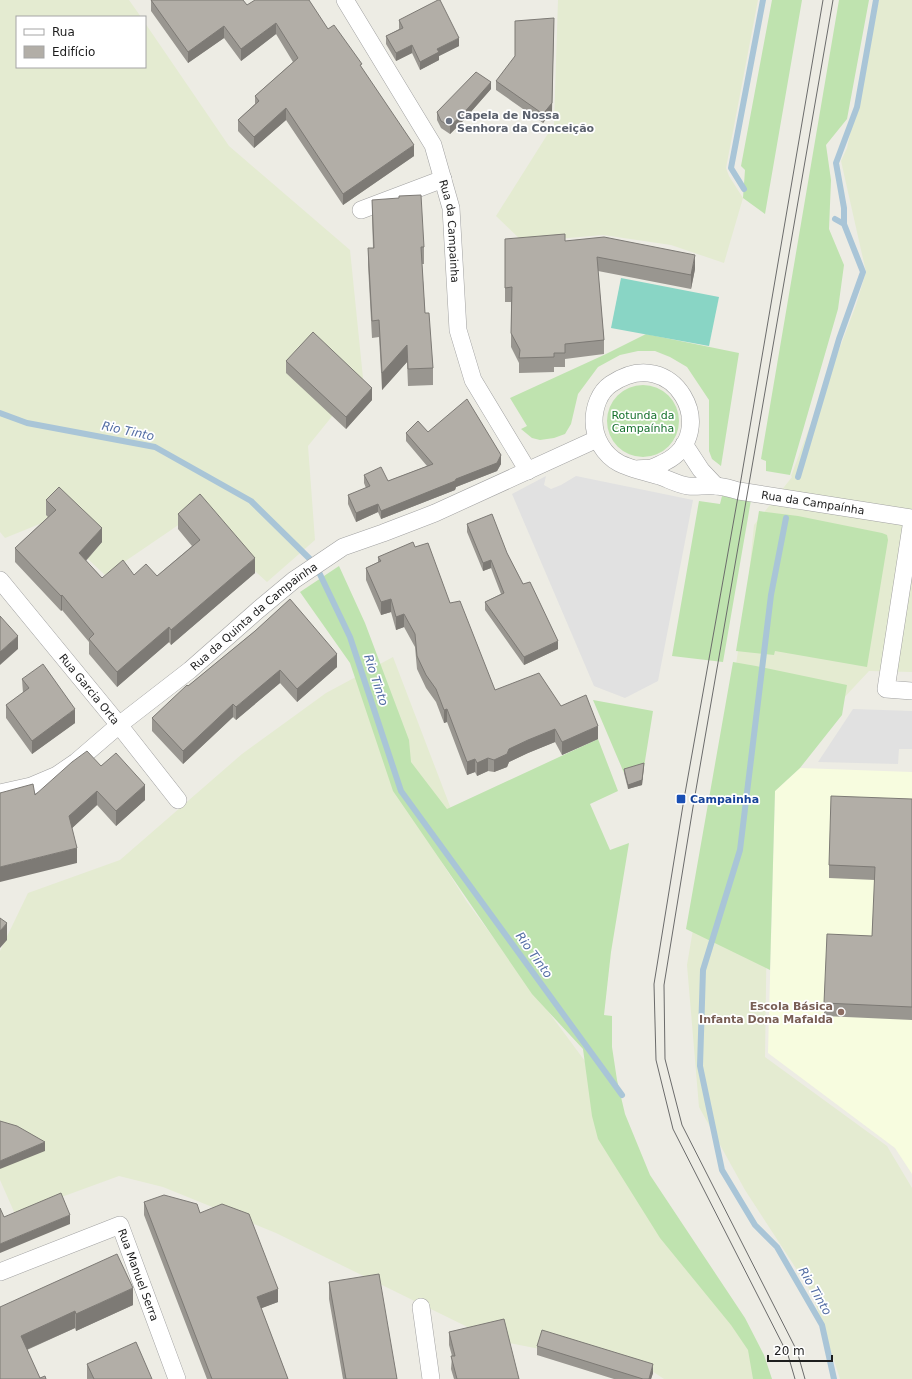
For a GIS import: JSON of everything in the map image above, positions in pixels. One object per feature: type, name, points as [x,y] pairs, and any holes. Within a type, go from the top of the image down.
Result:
[{"type":"street","name":"Rua da Campainha","points":[[345,0],[433,145],[451,208],[458,330],[473,380],[528,471]]},
{"type":"street","points":[[361,210],[443,179]]},
{"type":"street","name":"Rua da Campaínha","points":[[636,469],[653,468],[674,457],[684,444],[690,428],[689,410],[683,394],[666,379],[655,374],[638,372],[622,377],[608,386],[601,395],[594,411],[594,428],[597,440],[606,454],[620,464],[687,486],[716,486],[912,519],[886,690],[912,691]]},
{"type":"street","points":[[528,471],[597,440]]},
{"type":"street","points":[[684,444],[701,470],[716,486]]},
{"type":"street","name":"Rua da Quinta da Campainha","points":[[0,793],[31,786],[57,775],[76,762],[119,725],[190,670],[294,580],[343,548],[435,513],[528,471]]},
{"type":"street","name":"Rua Garcia Orta","points":[[0,580],[119,725],[178,800]]},
{"type":"street","name":"Rua Manuel Serra","points":[[0,1272],[120,1225],[177,1379]]},
{"type":"street","points":[[421,1307],[431,1379]]},
{"type":"shaded area","points":[[0,0],[129,0],[140,16],[16,16],[16,68],[146,68],[146,24],[229,146],[350,250],[363,378],[308,446],[315,540],[267,582],[193,515],[105,575],[47,521],[5,538],[0,532]]},
{"type":"shaded area","points":[[558,0],[758,0],[726,168],[729,176],[743,198],[724,263],[671,245],[603,235],[523,242],[496,216],[554,124]]},
{"type":"shaded area","points":[[879,0],[912,0],[912,672],[869,671],[769,778],[765,1057],[887,1146],[912,1188],[912,1379],[840,1379],[812,1293],[745,1190],[699,1107],[687,965],[723,752],[748,584],[754,525],[792,477],[791,476],[856,305],[866,272],[841,161],[847,148]]},
{"type":"shaded area","points":[[621,278],[719,297],[709,346],[611,328]]},
{"type":"shaded area","points":[[546,476],[544,485],[551,489],[576,476],[693,500],[658,681],[625,698],[594,686],[512,494]]},
{"type":"shaded area","points":[[393,657],[456,822],[441,861],[467,902],[599,1080],[663,1217],[751,1342],[758,1379],[664,1379],[652,1371],[494,1340],[276,1233],[163,1187],[119,1176],[15,1214],[0,1180],[0,951],[28,893],[120,860],[242,754],[326,693]]},
{"type":"shaded area","points":[[853,709],[912,711],[912,749],[899,749],[898,764],[818,762]]},
{"type":"shaded area","name":"Escola Básica Infanta Dona Mafalda","points":[[800,768],[912,772],[912,1174],[895,1148],[768,1053],[775,791]]},
{"type":"green space","points":[[772,0],[802,0],[765,214],[743,198],[745,170],[741,166]]},
{"type":"green space","points":[[839,0],[869,0],[847,119],[826,145],[831,180],[829,229],[844,265],[838,309],[790,475],[766,471],[766,461],[761,459]]},
{"type":"green space","points":[[646,334],[739,353],[721,466],[712,459],[709,451],[709,400],[687,367],[670,357],[655,351],[638,351],[620,355],[598,367],[578,394],[571,424],[565,434],[554,438],[540,440],[532,438],[521,429],[527,426],[510,398]]},
{"type":"green space","name":"Rotunda da Campaínha","points":[[636,385],[650,385],[669,395],[679,414],[679,428],[669,447],[650,457],[636,457],[617,447],[607,428],[607,414],[617,395]]},
{"type":"green space","points":[[722,496],[751,500],[723,662],[672,656],[699,501],[720,504]]},
{"type":"green space","points":[[759,511],[798,516],[887,535],[888,540],[867,667],[775,651],[774,655],[736,651]]},
{"type":"green space","points":[[339,566],[365,623],[409,740],[411,762],[447,809],[598,739],[618,791],[590,804],[610,850],[629,843],[611,952],[604,1015],[612,1016],[612,1047],[617,1080],[625,1114],[650,1175],[745,1318],[764,1355],[772,1379],[753,1379],[748,1350],[731,1325],[660,1238],[598,1139],[592,1116],[583,1049],[532,994],[393,791],[350,663],[300,592]]},
{"type":"green space","points":[[733,662],[847,685],[842,715],[800,768],[775,791],[770,970],[686,929]]},
{"type":"green space","points":[[593,700],[653,711],[644,767],[624,773]]},
{"type":"building","points":[[151,0],[243,0],[247,5],[255,0],[309,0],[328,29],[334,25],[362,64],[360,65],[414,145],[343,194],[286,108],[254,137],[238,120],[259,101],[255,96],[298,58],[276,23],[241,49],[224,26],[188,52]]},
{"type":"building","points":[[440,0],[459,38],[437,49],[439,52],[420,62],[412,45],[396,53],[386,36],[403,28],[399,20]]},
{"type":"building","points":[[554,18],[552,103],[543,114],[496,81],[515,56],[515,21]]},
{"type":"building","points":[[476,72],[491,82],[462,115],[450,126],[441,121],[437,112]]},
{"type":"building","points":[[421,195],[424,247],[421,247],[425,313],[429,313],[433,368],[408,369],[407,345],[382,373],[379,320],[372,321],[368,248],[374,248],[372,200],[399,198],[399,196]]},
{"type":"building","points":[[565,234],[565,241],[604,237],[695,255],[691,275],[597,257],[604,340],[565,344],[565,353],[554,353],[554,357],[519,358],[520,350],[511,333],[512,287],[505,288],[505,239]]},
{"type":"building","points":[[313,332],[372,388],[346,417],[286,361]]},
{"type":"building","points":[[467,399],[501,455],[497,463],[381,511],[378,504],[356,513],[348,495],[370,486],[364,475],[381,467],[388,481],[433,464],[406,433],[418,421],[428,432]]},
{"type":"building","points":[[59,487],[102,528],[79,553],[102,578],[123,560],[134,575],[146,564],[157,576],[200,540],[178,514],[200,494],[255,558],[171,630],[169,627],[117,672],[89,639],[94,634],[62,595],[61,596],[15,548],[56,510],[46,500]]},
{"type":"building","points":[[492,514],[507,553],[523,584],[530,582],[558,641],[524,657],[485,602],[504,593],[491,560],[483,563],[467,524]]},
{"type":"building","points":[[413,542],[415,547],[428,543],[450,603],[460,601],[495,690],[539,673],[561,706],[586,695],[598,726],[562,742],[555,729],[509,749],[507,754],[494,760],[488,758],[477,763],[475,759],[467,762],[447,709],[444,710],[436,689],[426,675],[417,656],[415,634],[404,614],[396,617],[391,599],[381,602],[366,568],[381,561],[378,557]]},
{"type":"building","points":[[290,599],[337,654],[297,689],[280,670],[236,707],[233,704],[183,751],[152,718],[187,685],[188,686],[255,631]]},
{"type":"building","points":[[0,616],[18,636],[0,652]]},
{"type":"building","points":[[43,664],[75,709],[32,741],[6,705],[29,688],[22,679]]},
{"type":"building","points":[[87,751],[101,766],[116,753],[145,785],[116,811],[97,791],[69,816],[77,848],[0,867],[0,793],[33,784],[35,795],[72,762]]},
{"type":"building","points":[[644,763],[642,780],[628,785],[624,769]]},
{"type":"building","points":[[831,796],[912,799],[912,1007],[824,1003],[827,934],[872,936],[875,867],[829,865]]},
{"type":"building","points":[[0,918],[7,923],[0,931]]},
{"type":"building","points":[[0,1121],[17,1126],[45,1142],[0,1161]]},
{"type":"building","points":[[61,1193],[70,1215],[0,1244],[0,1208],[4,1217]]},
{"type":"building","points":[[164,1195],[197,1204],[200,1213],[222,1204],[249,1214],[278,1289],[257,1297],[288,1379],[212,1379],[144,1202]]},
{"type":"building","points":[[117,1254],[133,1288],[76,1314],[75,1311],[21,1336],[40,1378],[45,1376],[46,1379],[0,1379],[0,1307]]},
{"type":"building","points":[[379,1274],[397,1379],[346,1379],[329,1282]]},
{"type":"building","points":[[504,1319],[519,1379],[457,1379],[451,1356],[455,1356],[449,1332]]},
{"type":"building","points":[[542,1330],[653,1364],[649,1379],[643,1379],[537,1346]]},
{"type":"building","points":[[136,1342],[152,1379],[94,1379],[87,1364]]},
{"type":"waterway","points":[[744,189],[731,168],[763,0]]},
{"type":"waterway","points":[[844,224],[844,208],[836,163],[857,107],[876,0]]},
{"type":"waterway","points":[[798,477],[839,339],[863,272],[844,224],[835,219]]},
{"type":"waterway","name":"Rio Tinto","points":[[0,413],[27,423],[155,447],[251,501],[315,564],[350,637],[401,791],[622,1095]]},
{"type":"waterway","points":[[786,518],[771,595],[740,850],[703,970],[700,1066],[722,1170],[755,1225],[777,1247],[822,1325],[834,1379]]},
{"type":"tram line","points":[[795,1379],[788,1355],[673,1129],[656,1060],[654,984],[684,799],[739,491],[823,0]]},
{"type":"tram line","points":[[805,1379],[797,1351],[682,1125],[665,1059],[664,985],[694,801],[833,0]]},
{"type":"place","name":"Capela de Nossa Senhora da Conceição","points":[[449,121]]},
{"type":"place","name":"Campainha","points":[[681,799]]},
{"type":"place","name":"Escola Básica Infanta Dona Mafalda","points":[[841,1012]]}]
